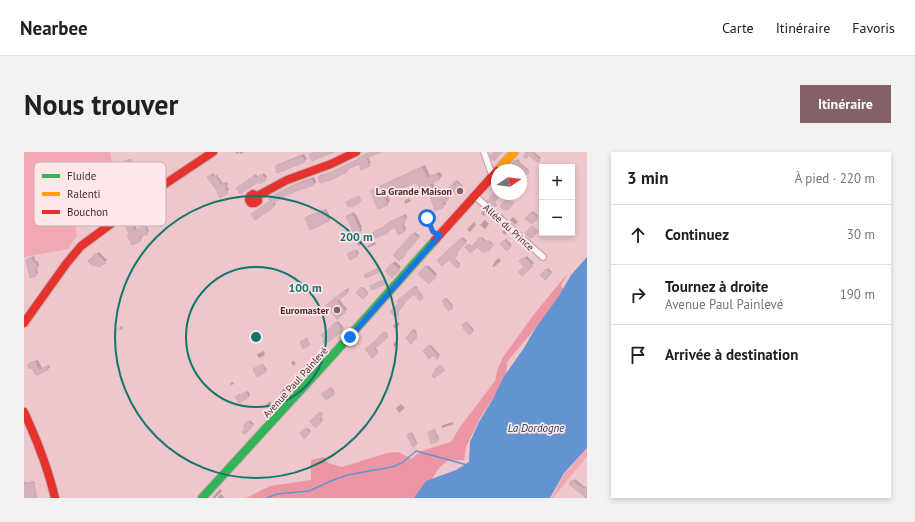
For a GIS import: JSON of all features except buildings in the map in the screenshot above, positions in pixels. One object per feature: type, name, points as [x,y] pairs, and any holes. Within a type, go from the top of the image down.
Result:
[{"type":"main road","points":[[166,183],[213,152]]},
{"type":"main road","name":"Avenue Paul Painlevé","points":[[503,164],[514,152]]},
{"type":"main road","points":[[257,196],[264,194],[286,181],[332,165],[351,153]]},
{"type":"main road","name":"Avenue Paul Painlevé","points":[[202,498],[332,357],[491,178]]},
{"type":"main road","points":[[24,323],[66,264],[81,246],[108,226]]},
{"type":"main road","points":[[24,412],[43,455],[50,475],[55,498]]},
{"type":"street","points":[[484,152],[491,172]]},
{"type":"street","name":"Allée du Prince","points":[[475,196],[543,258]]},
{"type":"lane","points":[[427,218],[433,232],[440,235]]},
{"type":"shaded area","points":[[24,152],[110,152],[112,162],[34,162],[34,226],[75,226],[77,235],[68,249],[24,257]]},
{"type":"shaded area","points":[[568,273],[561,285],[565,293],[507,362],[506,379],[480,418],[466,447],[464,460],[447,461],[439,468],[419,498],[246,498],[270,486],[311,480],[311,460],[324,457],[328,463],[342,467],[387,453],[399,452],[411,459],[421,451],[451,442],[460,427],[495,381],[497,371],[503,357],[535,313]]},
{"type":"shaded area","points":[[587,449],[587,456],[553,498],[551,498],[565,473]]},
{"type":"water","name":"La Dordogne","points":[[587,257],[587,448],[564,473],[550,498],[414,498],[426,481],[456,470],[469,462],[470,442],[503,378],[535,329],[559,296],[571,275]]},
{"type":"waterway","points":[[267,498],[277,494],[309,491],[347,475],[392,467],[402,463],[416,451],[467,465]]},
{"type":"traffic: fast","points":[[202,498],[331,357],[435,240]]},
{"type":"traffic: slow","points":[[503,164],[514,152]]},
{"type":"traffic: jam","points":[[166,183],[213,152]]},
{"type":"traffic: jam","points":[[257,196],[258,201],[251,203],[249,200],[250,196],[253,194],[257,196],[287,180],[331,164],[356,152]]},
{"type":"traffic: jam","points":[[435,240],[491,178]]},
{"type":"traffic: jam","points":[[24,323],[66,264],[81,246],[108,226]]},
{"type":"traffic: jam","points":[[24,412],[42,454],[55,498]]},
{"type":"place","name":"La Grande Maison","points":[[460,191]]},
{"type":"place","name":"Euromaster","points":[[337,310]]},
{"type":"route","points":[[350,337],[440,235],[433,232],[427,218]]}]
